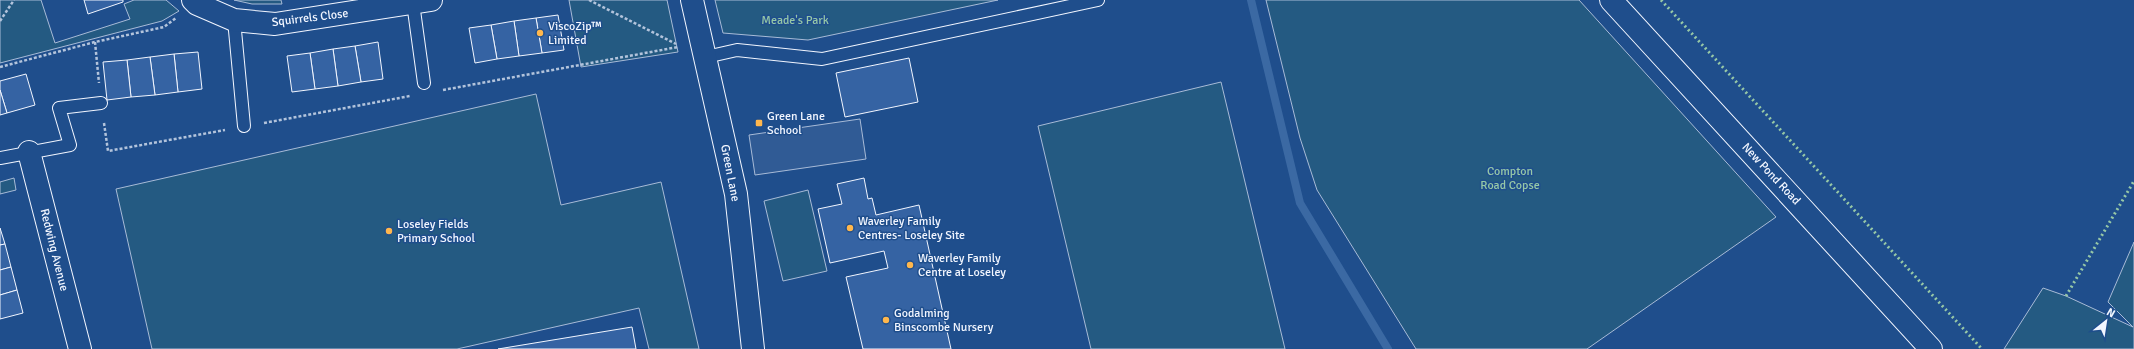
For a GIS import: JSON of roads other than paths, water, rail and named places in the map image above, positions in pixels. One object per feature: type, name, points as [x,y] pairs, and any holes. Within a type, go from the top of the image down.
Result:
[{"type":"street","name":"Green Lane","points":[[692,0],[736,194],[753,349]]},
{"type":"street","name":"New Pond Road","points":[[1611,0],[1931,349]]},
{"type":"street","name":"Squirrels Close","points":[[195,2],[234,20],[275,24],[422,2]]},
{"type":"street","name":"Redwing Avenue","points":[[29,152],[75,348]]},
{"type":"lane","points":[[706,58],[737,50],[822,59],[1098,0]]},
{"type":"lane","points":[[422,2],[424,83]]},
{"type":"lane","points":[[234,20],[244,126]]},
{"type":"lane","points":[[0,158],[70,144],[59,108],[101,103]]},
{"type":"waterway","points":[[1251,0],[1300,203],[1388,349]]},
{"type":"place","name":"ViscoZip™ Limited","points":[[540,33]]},
{"type":"place","name":"Green Lane School","points":[[759,123]]},
{"type":"place","name":"Waverley Family Centres- Loseley Site","points":[[850,228]]},
{"type":"place","name":"Loseley Fields Primary School","points":[[389,231]]},
{"type":"place","name":"Waverley Family Centre at Loseley","points":[[910,265]]},
{"type":"place","name":"Godalming Binscombe Nursery","points":[[886,320]]},
{"type":"park label","name":"Meade's Park","points":[[795,20]]},
{"type":"park label","name":"Compton Road Copse","points":[[1510,178]]}]
